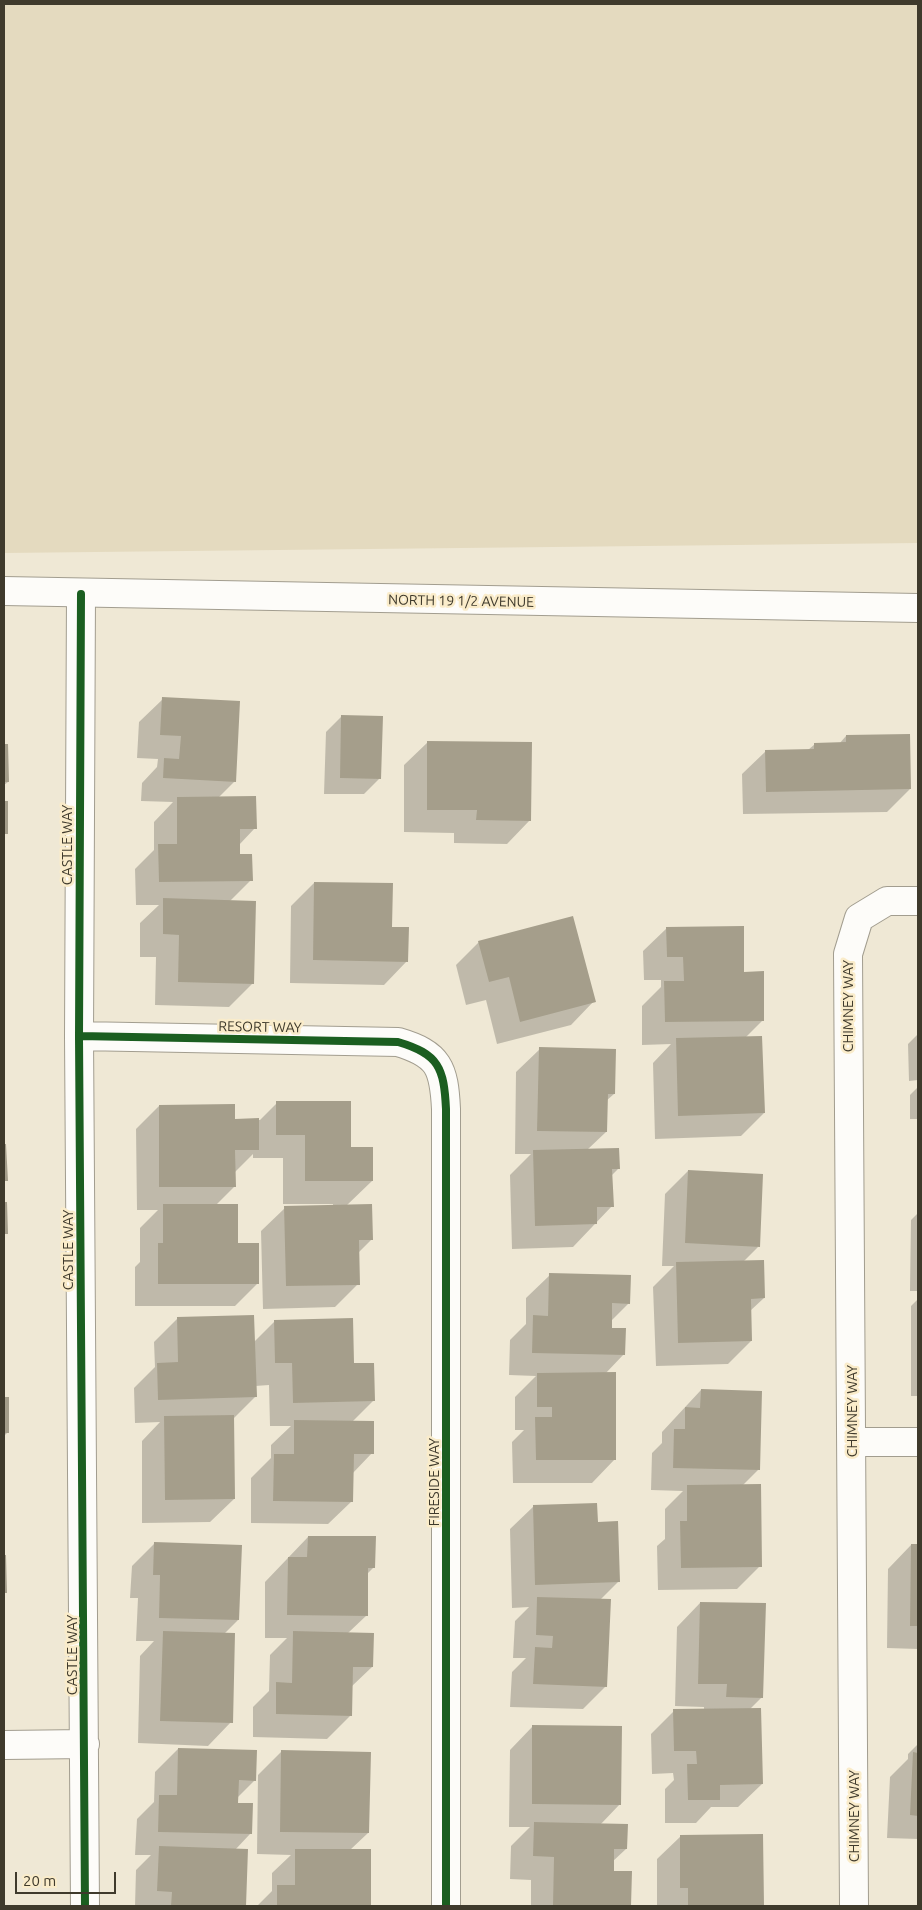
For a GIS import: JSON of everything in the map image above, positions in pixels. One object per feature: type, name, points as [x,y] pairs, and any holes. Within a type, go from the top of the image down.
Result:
[{"type":"street","name":"NORTH 19 1/2 AVENUE","points":[[4,591],[81,594],[918,608]]},
{"type":"street","name":"CASTLE WAY","points":[[81,594],[79,1036],[85,1906]]},
{"type":"street","name":"CHIMNEY WAY","points":[[854,1906],[848,954],[859,918],[887,901],[918,901]]},
{"type":"street","name":"RESORT WAY","points":[[79,1036],[398,1042],[418,1048],[435,1060]]},
{"type":"street","name":"FIRESIDE WAY","points":[[435,1060],[445,1083],[446,1108],[446,1906]]},
{"type":"street","points":[[852,1442],[918,1442]]},
{"type":"street","points":[[4,1745],[85,1744]]},
{"type":"shaded area","points":[[4,4],[918,4],[918,543],[4,553]]},
{"type":"building","points":[[162,697],[240,701],[236,782],[163,778],[164,758],[179,759],[181,736],[160,735]]},
{"type":"building","points":[[341,715],[383,716],[381,779],[340,778]]},
{"type":"building","points":[[910,734],[911,789],[766,792],[765,750],[814,749],[814,743],[846,742],[846,735]]},
{"type":"building","points":[[427,741],[532,742],[531,821],[476,820],[477,810],[427,810]]},
{"type":"building","points":[[4,744],[8,744],[9,782],[4,782]]},
{"type":"building","points":[[256,796],[257,829],[240,829],[240,854],[252,854],[253,881],[159,882],[158,844],[177,844],[177,797]]},
{"type":"building","points":[[4,801],[8,801],[8,834],[4,834]]},
{"type":"building","points":[[314,882],[393,883],[392,927],[409,927],[408,962],[313,960]]},
{"type":"building","points":[[163,898],[256,901],[254,984],[178,982],[179,935],[163,934]]},
{"type":"building","points":[[573,916],[596,1002],[520,1022],[509,977],[489,982],[478,941]]},
{"type":"building","points":[[744,926],[744,972],[764,971],[764,1021],[665,1022],[664,981],[684,981],[683,957],[667,957],[666,927]]},
{"type":"building","points":[[762,1036],[765,1113],[678,1116],[676,1038]]},
{"type":"building","points":[[539,1047],[616,1049],[615,1094],[608,1094],[607,1132],[537,1131]]},
{"type":"building","points":[[276,1101],[351,1101],[351,1147],[373,1147],[373,1181],[305,1181],[305,1135],[276,1135]]},
{"type":"building","points":[[235,1104],[235,1119],[259,1118],[259,1150],[235,1150],[236,1187],[159,1187],[159,1105]]},
{"type":"building","points":[[4,1144],[6,1144],[8,1181],[4,1181]]},
{"type":"building","points":[[619,1148],[620,1169],[612,1169],[614,1207],[597,1207],[597,1224],[535,1226],[533,1150]]},
{"type":"building","points":[[688,1170],[763,1174],[760,1247],[685,1243]]},
{"type":"building","points":[[4,1202],[7,1202],[8,1234],[4,1234]]},
{"type":"building","points":[[163,1204],[238,1204],[238,1243],[259,1243],[259,1284],[158,1284],[158,1243],[163,1243]]},
{"type":"building","points":[[372,1204],[373,1240],[359,1240],[360,1285],[286,1286],[284,1206]]},
{"type":"building","points":[[764,1260],[765,1298],[751,1299],[752,1341],[678,1343],[676,1262]]},
{"type":"building","points":[[549,1273],[631,1275],[630,1304],[612,1303],[612,1328],[626,1328],[625,1355],[532,1353],[533,1315],[548,1316]]},
{"type":"building","points":[[254,1315],[257,1397],[158,1400],[157,1363],[178,1362],[177,1317]]},
{"type":"building","points":[[353,1318],[354,1363],[374,1363],[375,1401],[293,1403],[292,1363],[275,1363],[274,1320]]},
{"type":"building","points":[[616,1372],[616,1460],[536,1460],[535,1417],[552,1417],[552,1407],[537,1407],[537,1373]]},
{"type":"building","points":[[701,1389],[762,1391],[760,1470],[673,1468],[674,1429],[685,1429],[685,1407],[700,1408]]},
{"type":"building","points":[[4,1397],[9,1397],[9,1433],[4,1433]]},
{"type":"building","points":[[234,1415],[235,1499],[165,1500],[164,1416]]},
{"type":"building","points":[[294,1420],[374,1421],[374,1454],[354,1454],[353,1502],[273,1501],[274,1454],[294,1454]]},
{"type":"building","points":[[761,1484],[762,1567],[681,1568],[680,1521],[687,1521],[687,1485]]},
{"type":"building","points":[[597,1503],[598,1522],[618,1521],[620,1582],[535,1585],[533,1505]]},
{"type":"building","points":[[308,1536],[376,1536],[375,1568],[368,1568],[368,1616],[287,1615],[288,1557],[307,1557]]},
{"type":"building","points":[[154,1542],[242,1545],[239,1620],[159,1618],[160,1575],[153,1575]]},
{"type":"building","points":[[911,1544],[918,1544],[918,1626],[910,1626]]},
{"type":"building","points":[[4,1555],[6,1555],[7,1593],[4,1593]]},
{"type":"building","points":[[537,1597],[611,1599],[607,1687],[533,1684],[535,1647],[552,1648],[553,1636],[536,1635]]},
{"type":"building","points":[[700,1602],[766,1603],[763,1698],[726,1697],[727,1684],[698,1684]]},
{"type":"building","points":[[163,1631],[235,1633],[233,1723],[160,1721]]},
{"type":"building","points":[[293,1631],[374,1633],[373,1667],[353,1667],[352,1716],[276,1714],[276,1682],[292,1683]]},
{"type":"building","points":[[761,1708],[763,1784],[720,1785],[720,1800],[688,1800],[687,1764],[697,1764],[696,1751],[674,1751],[673,1709]]},
{"type":"building","points":[[532,1725],[622,1726],[621,1805],[532,1804]]},
{"type":"building","points":[[178,1748],[257,1750],[256,1781],[239,1780],[238,1803],[253,1803],[252,1834],[158,1832],[159,1795],[177,1795]]},
{"type":"building","points":[[281,1750],[371,1752],[369,1833],[280,1832]]},
{"type":"building","points":[[913,1752],[918,1753],[918,1816],[910,1815]]},
{"type":"building","points":[[534,1822],[628,1824],[627,1849],[614,1849],[614,1871],[632,1871],[631,1906],[553,1905],[554,1857],[533,1856]]},
{"type":"building","points":[[763,1834],[764,1906],[688,1906],[688,1888],[680,1888],[680,1835]]},
{"type":"building","points":[[159,1846],[248,1849],[246,1906],[171,1906],[172,1892],[157,1891]]},
{"type":"building","points":[[295,1849],[371,1849],[371,1906],[277,1906],[277,1885],[295,1885]]},
{"type":"cycle path","points":[[81,594],[79,1036],[85,1906]]},
{"type":"cycle path","points":[[79,1036],[398,1042],[423,1052],[431,1058],[441,1073],[446,1109],[446,1906]]}]
